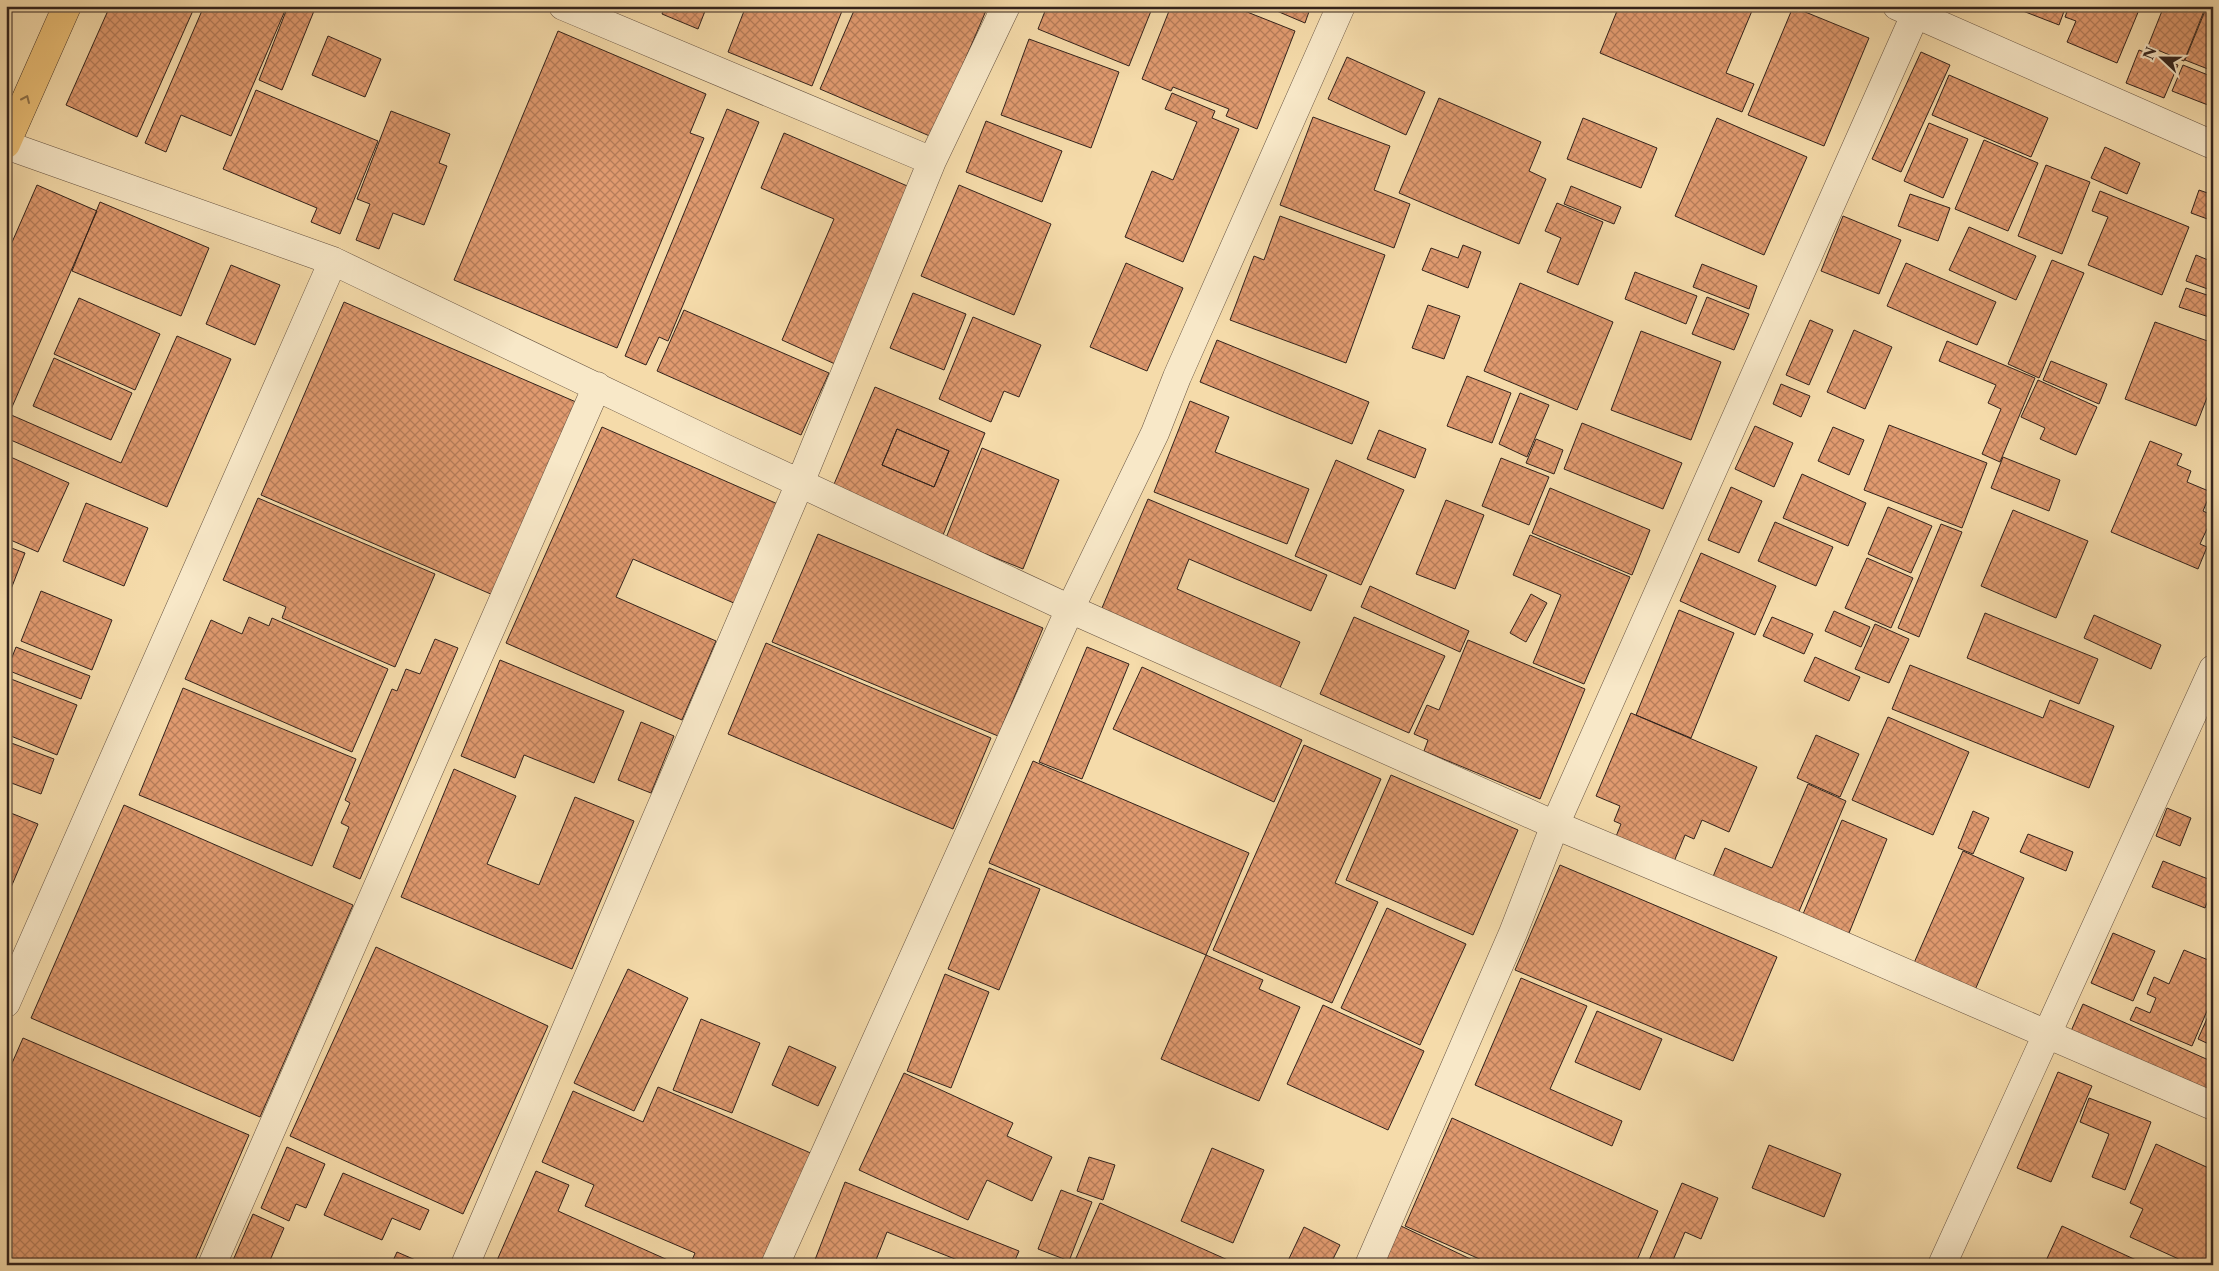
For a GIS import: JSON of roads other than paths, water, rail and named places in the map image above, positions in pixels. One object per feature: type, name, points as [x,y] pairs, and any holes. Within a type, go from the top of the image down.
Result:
[{"type":"highway","points":[[6,145],[67,6]]},
{"type":"street","points":[[563,6],[932,161]]},
{"type":"street","points":[[465,1265],[800,483],[932,161],[1006,6]]},
{"type":"street","points":[[775,1265],[1070,610],[1155,433],[1177,377],[1341,6]]},
{"type":"street","points":[[1369,1265],[1513,934],[1555,825],[1910,9],[2213,146]]},
{"type":"street","points":[[6,145],[333,261],[1070,610],[1555,825],[2046,1033],[2213,1106]]},
{"type":"street","points":[[6,1003],[333,261]]},
{"type":"street","points":[[212,1265],[597,386]]},
{"type":"street","points":[[1942,1265],[2213,669]]}]
